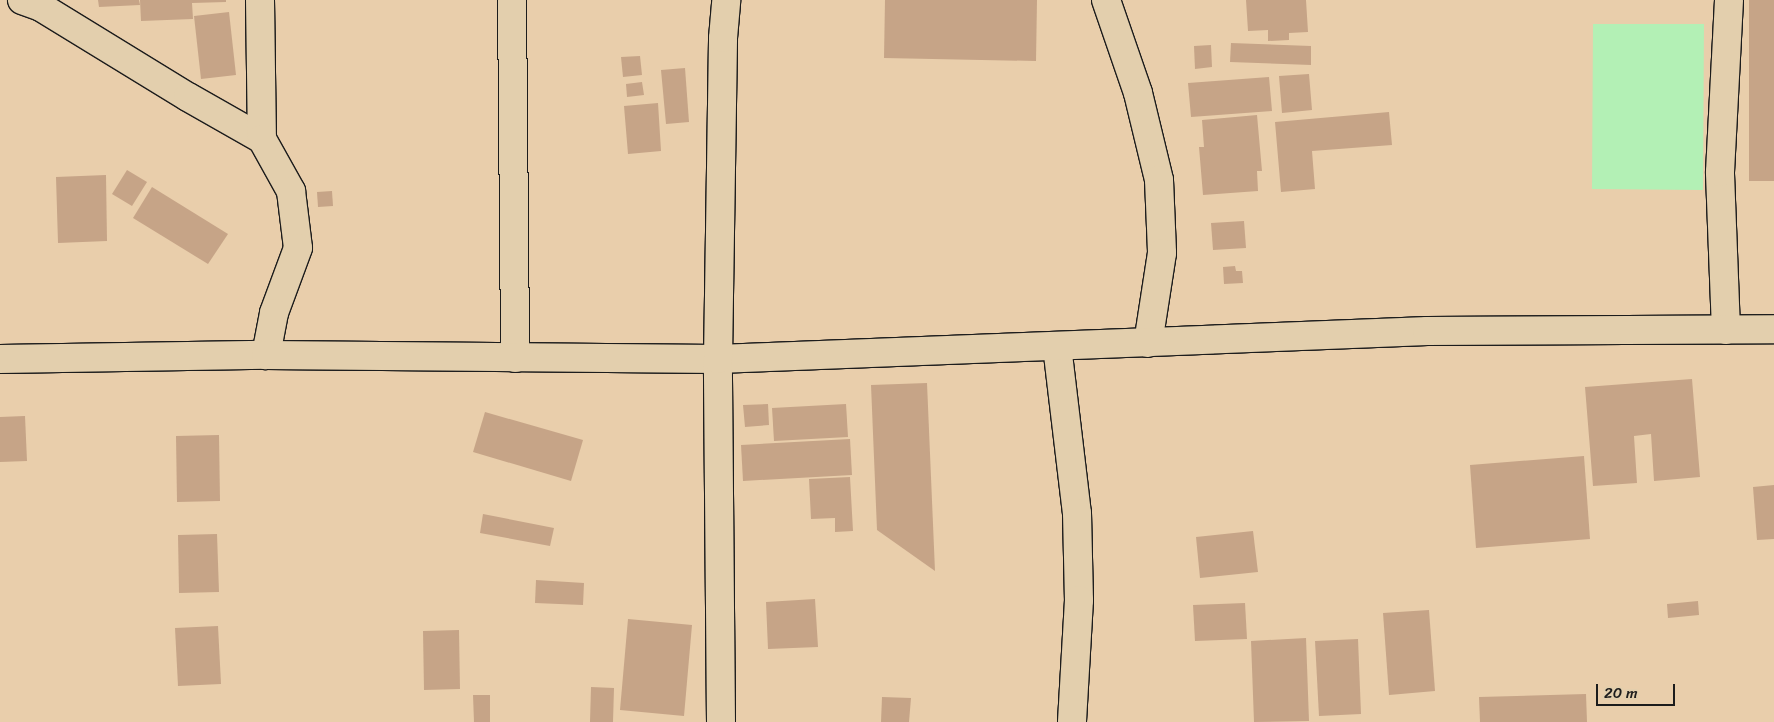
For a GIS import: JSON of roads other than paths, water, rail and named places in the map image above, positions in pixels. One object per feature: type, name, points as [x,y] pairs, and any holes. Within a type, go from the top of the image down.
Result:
[{"type":"street","points":[[22,0],[41,7],[188,97],[262,139]]},
{"type":"street","points":[[260,0],[262,139],[291,191],[298,248],[274,313],[266,355]]},
{"type":"street","points":[[512,0],[516,358]]},
{"type":"street","points":[[721,722],[718,359],[723,48],[726,0]]},
{"type":"street","points":[[1106,0],[1138,93],[1159,180],[1162,253],[1148,343]]},
{"type":"street","points":[[1726,330],[1720,172],[1729,0]]},
{"type":"street","points":[[0,359],[266,355],[718,359],[1427,331],[1774,329]]},
{"type":"street","points":[[1057,346],[1077,513],[1079,600],[1072,722]]}]
